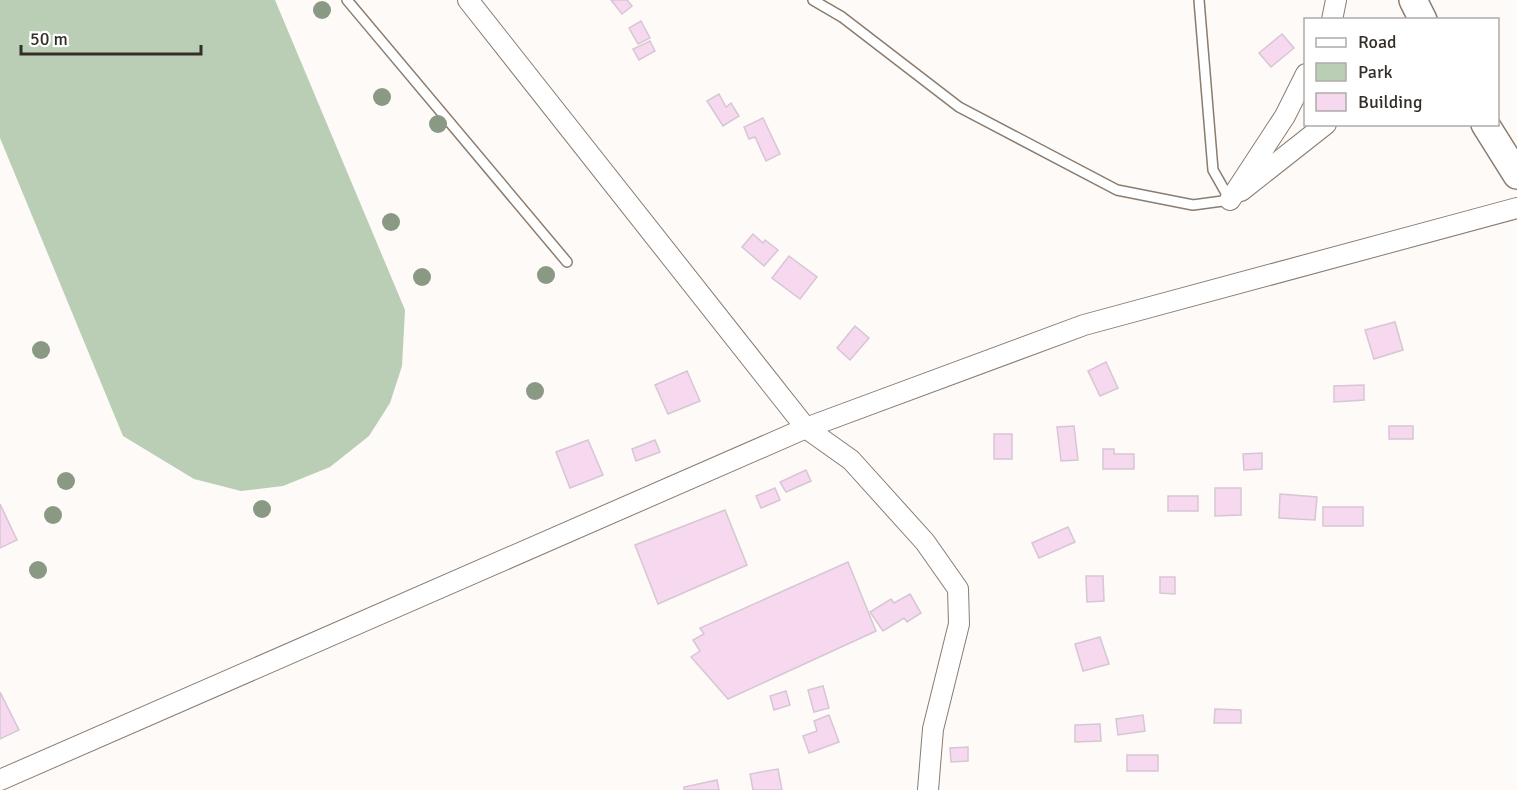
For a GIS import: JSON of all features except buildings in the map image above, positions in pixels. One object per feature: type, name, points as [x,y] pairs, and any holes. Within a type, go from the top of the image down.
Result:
[{"type":"main road","points":[[1413,0],[1422,18]]},
{"type":"main road","points":[[1486,126],[1517,175]]},
{"type":"street","points":[[468,0],[806,428],[851,460],[925,542],[958,589],[958,624],[933,729],[928,790]]},
{"type":"street","points":[[1332,18],[1336,0]]},
{"type":"street","points":[[1230,200],[1285,116],[1304,76]]},
{"type":"street","points":[[1230,200],[1324,126]]},
{"type":"street","points":[[0,780],[806,428],[1084,325],[1517,208]]},
{"type":"lane","points":[[346,0],[567,262]]},
{"type":"lane","points":[[813,0],[842,17],[958,107],[1117,190],[1193,205],[1230,200],[1213,170],[1199,0]]},
{"type":"green space","points":[[0,0],[275,0],[405,310],[402,366],[390,403],[369,436],[330,467],[283,486],[241,491],[194,479],[123,436],[0,138]]}]
